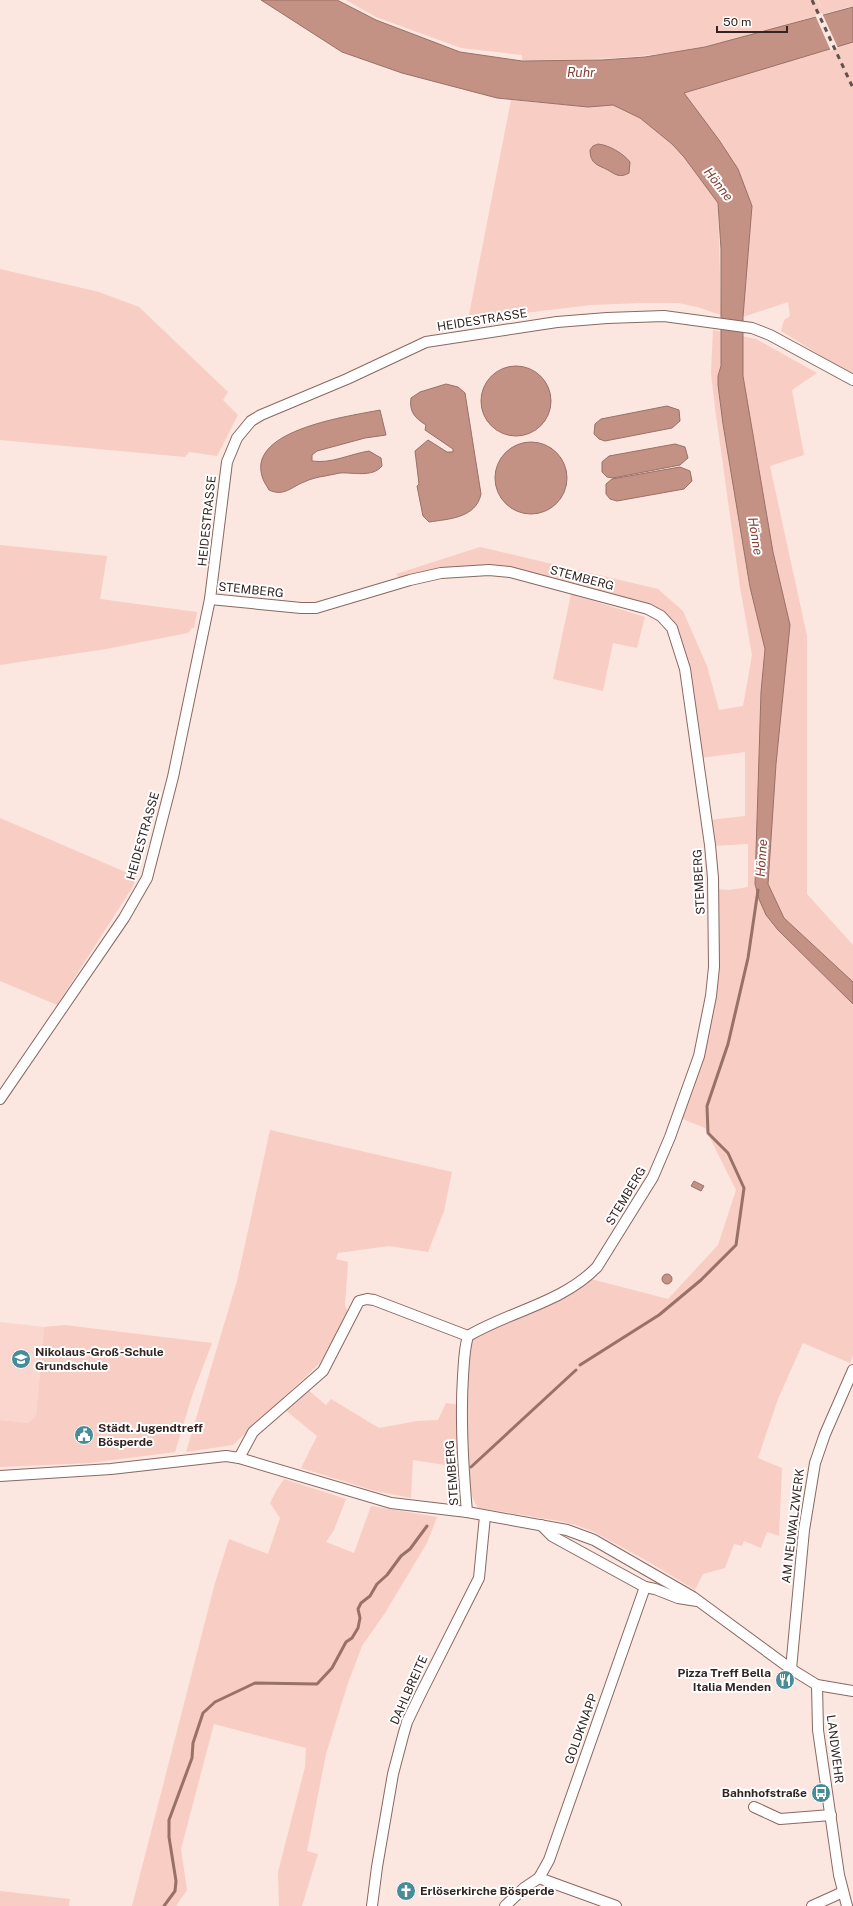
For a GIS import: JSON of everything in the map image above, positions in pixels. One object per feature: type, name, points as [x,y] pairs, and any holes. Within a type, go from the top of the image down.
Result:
[{"type":"street","name":"HEIDESTRASSE","points":[[0,1099],[121,923],[147,878],[173,777],[210,599],[227,462],[237,438],[251,421],[261,415],[347,379],[426,342],[557,322],[607,318],[664,316],[748,328],[770,335],[853,380]]},
{"type":"street","name":"STEMBERG","points":[[210,599],[301,608],[316,608],[410,580],[433,575],[489,570],[510,572],[648,609],[661,616],[672,628],[684,669],[709,837],[713,878],[714,967],[711,996],[699,1056],[653,1177],[597,1267],[586,1278],[552,1299],[504,1318],[468,1336],[465,1351],[462,1396],[462,1454],[467,1512]]},
{"type":"street","points":[[239,1458],[253,1432],[323,1371],[359,1301],[366,1299],[374,1300],[468,1336]]},
{"type":"street","name":"AM NEUWALZWERK","points":[[792,1669],[804,1530],[815,1463],[825,1434],[853,1370]]},
{"type":"street","points":[[0,1476],[114,1468],[226,1456],[239,1458],[376,1500],[416,1507],[467,1512],[567,1530],[594,1540],[701,1602],[792,1669],[818,1685],[853,1690]]},
{"type":"street","name":"DAHLBREITE","points":[[372,1906],[388,1802],[403,1736],[412,1710],[479,1578],[485,1516]]},
{"type":"street","points":[[541,1525],[552,1536],[645,1588],[655,1589],[678,1598],[701,1602]]},
{"type":"street","name":"GOLDKNAPP","points":[[539,1878],[548,1860],[645,1588]]},
{"type":"street","name":"LANDWEHR","points":[[818,1685],[818,1730],[843,1892],[847,1906]]},
{"type":"street","points":[[754,1807],[780,1819],[831,1815]]},
{"type":"street","points":[[505,1906],[524,1888],[539,1878],[616,1906]]},
{"type":"street","points":[[812,1906],[843,1892]]},
{"type":"shaded area","points":[[346,0],[817,0],[823,11],[818,0],[853,0],[853,6],[723,43],[681,51],[613,58],[522,60],[522,55],[461,48],[376,17]]},
{"type":"shaded area","points":[[853,42],[853,373],[828,360],[781,331],[784,320],[790,316],[788,302],[743,317],[752,206],[719,140],[683,93]]},
{"type":"shaded area","points":[[511,100],[588,107],[613,105],[640,118],[672,144],[684,157],[718,203],[721,315],[697,307],[678,303],[641,303],[591,305],[468,320]]},
{"type":"shaded area","points":[[0,269],[99,292],[139,307],[228,392],[223,400],[238,415],[217,456],[189,452],[185,457],[0,440]]},
{"type":"shaded area","points":[[713,330],[756,339],[817,373],[792,390],[804,455],[770,466],[807,636],[807,894],[853,945],[853,1356],[850,1363],[803,1343],[778,1399],[758,1458],[782,1468],[779,1536],[767,1532],[761,1548],[744,1541],[742,1546],[734,1544],[725,1568],[703,1574],[695,1590],[649,1562],[594,1532],[576,1525],[479,1508],[473,1497],[468,1479],[466,1455],[466,1403],[470,1342],[475,1337],[554,1301],[591,1279],[668,1299],[718,1245],[736,1190],[705,1128],[680,1118],[701,1060],[716,889],[729,890],[748,887],[748,844],[712,846],[710,820],[745,816],[745,752],[701,758],[695,699],[686,656],[679,637],[670,620],[659,608],[519,571],[399,578],[396,574],[480,547],[658,589],[683,611],[707,666],[719,710],[743,706],[752,655],[740,587],[715,408],[711,373]]},
{"type":"shaded area","points":[[0,545],[107,556],[100,599],[197,612],[194,628],[192,628],[188,633],[106,649],[0,665]]},
{"type":"shaded area","points":[[571,594],[645,617],[637,648],[613,643],[603,691],[553,679]]},
{"type":"shaded area","points":[[0,818],[137,877],[132,888],[57,1005],[0,981]]},
{"type":"shaded area","points":[[270,1130],[452,1172],[444,1211],[428,1252],[389,1246],[338,1253],[336,1259],[348,1262],[345,1305],[348,1313],[333,1342],[319,1364],[233,1445],[186,1452],[237,1281]]},
{"type":"shaded area","name":"Nikolaus-Groß-Schule Grundschule","points":[[0,1322],[44,1327],[36,1416],[28,1423],[0,1420]]},
{"type":"shaded area","points":[[65,1325],[212,1343],[193,1393],[175,1452],[90,1463],[0,1467],[0,1420],[28,1423],[36,1416],[44,1327]]},
{"type":"shaded area","points":[[307,1389],[326,1405],[331,1399],[379,1428],[417,1421],[438,1420],[446,1403],[460,1405],[458,1467],[413,1460],[411,1498],[375,1491],[301,1468],[317,1436],[284,1409]]},
{"type":"shaded area","points":[[284,1479],[346,1499],[334,1530],[326,1542],[354,1553],[371,1506],[437,1517],[427,1543],[385,1613],[362,1646],[348,1683],[326,1754],[307,1851],[318,1854],[302,1906],[279,1906],[278,1872],[305,1767],[306,1748],[214,1724],[181,1849],[187,1890],[176,1906],[132,1906],[215,1583],[229,1539],[268,1554],[280,1518],[270,1503]]},
{"type":"shaded area","points":[[0,1891],[70,1899],[69,1906],[0,1906]]},
{"type":"water","points":[[261,0],[337,0],[376,20],[460,52],[522,61],[602,60],[645,57],[705,47],[853,7],[853,42],[684,93],[719,140],[738,169],[752,206],[743,317],[743,376],[773,552],[790,625],[776,764],[768,884],[784,918],[853,982],[853,1004],[778,930],[766,915],[759,899],[755,884],[761,692],[765,649],[750,587],[718,385],[718,376],[721,366],[721,249],[718,203],[684,157],[672,144],[640,118],[613,105],[588,107],[497,98],[402,73],[342,52]]},
{"type":"water","points":[[598,144],[611,148],[627,159],[630,162],[629,173],[618,175],[595,163],[591,158],[590,150],[593,146]]},
{"type":"water","points":[[509,366],[523,366],[536,372],[545,381],[549,387],[551,401],[549,415],[541,426],[530,434],[523,436],[509,436],[502,434],[491,426],[483,415],[481,408],[481,394],[483,387],[491,376],[502,368]]},
{"type":"water","points":[[446,384],[458,387],[465,393],[481,494],[474,508],[468,513],[453,518],[429,522],[423,516],[417,486],[419,484],[415,451],[428,440],[447,452],[453,452],[453,449],[425,430],[426,425],[416,417],[412,411],[411,398],[420,392]]},
{"type":"water","points":[[667,406],[679,410],[680,421],[672,428],[605,441],[599,439],[594,434],[595,424],[601,419]]},
{"type":"water","points":[[380,410],[386,435],[365,438],[317,451],[312,455],[312,461],[319,462],[369,451],[381,458],[382,466],[378,470],[362,474],[340,473],[317,478],[306,481],[283,492],[274,492],[269,490],[262,476],[262,460],[270,447],[286,436],[305,428],[326,421]]},
{"type":"water","points":[[531,442],[551,448],[561,458],[567,478],[561,498],[551,508],[531,514],[511,508],[501,498],[495,478],[501,458],[511,448]]},
{"type":"water","points":[[675,444],[685,447],[688,458],[680,465],[613,478],[607,477],[602,472],[602,462],[609,456]]},
{"type":"water","points":[[680,467],[690,471],[692,481],[684,489],[617,501],[610,499],[606,494],[606,484],[612,479]]},
{"type":"water","points":[[694,1181],[704,1186],[701,1191],[691,1186]]},
{"type":"water","points":[[665,1274],[669,1274],[671,1275],[671,1283],[665,1284],[662,1281],[662,1277]]},
{"type":"pier","points":[[822,13],[838,48],[831,51],[815,15]]},
{"type":"waterway","points":[[580,1365],[659,1315],[701,1280],[736,1245],[744,1188],[728,1153],[708,1133],[707,1106],[728,1044],[748,958],[758,890]]},
{"type":"waterway","points":[[471,1467],[576,1370]]},
{"type":"waterway","points":[[164,1906],[175,1891],[176,1881],[169,1837],[169,1820],[192,1758],[193,1743],[203,1713],[215,1702],[255,1683],[317,1684],[332,1668],[346,1642],[352,1638],[358,1628],[360,1618],[358,1609],[361,1603],[370,1596],[377,1584],[387,1575],[401,1556],[410,1549],[427,1526]]},
{"type":"railway","points":[[812,0],[853,88]]},
{"type":"place","name":"Nikolaus-Groß-Schule Grundschule","points":[[21,1359]]},
{"type":"place","name":"Städt. Jugendtreff Bösperde","points":[[84,1435]]},
{"type":"place","name":"Pizza Treff Bella Italia Menden","points":[[785,1680]]},
{"type":"place","name":"Bahnhofstraße","points":[[821,1793]]},
{"type":"place","name":"Erlöserkirche Bösperde","points":[[406,1891]]},
{"type":"water label","name":"Ruhr","points":[[581,72]]},
{"type":"water label","name":"Hönne","points":[[719,184]]},
{"type":"water label","name":"Hönne","points":[[756,536]]},
{"type":"water label","name":"Hönne","points":[[761,858]]}]
